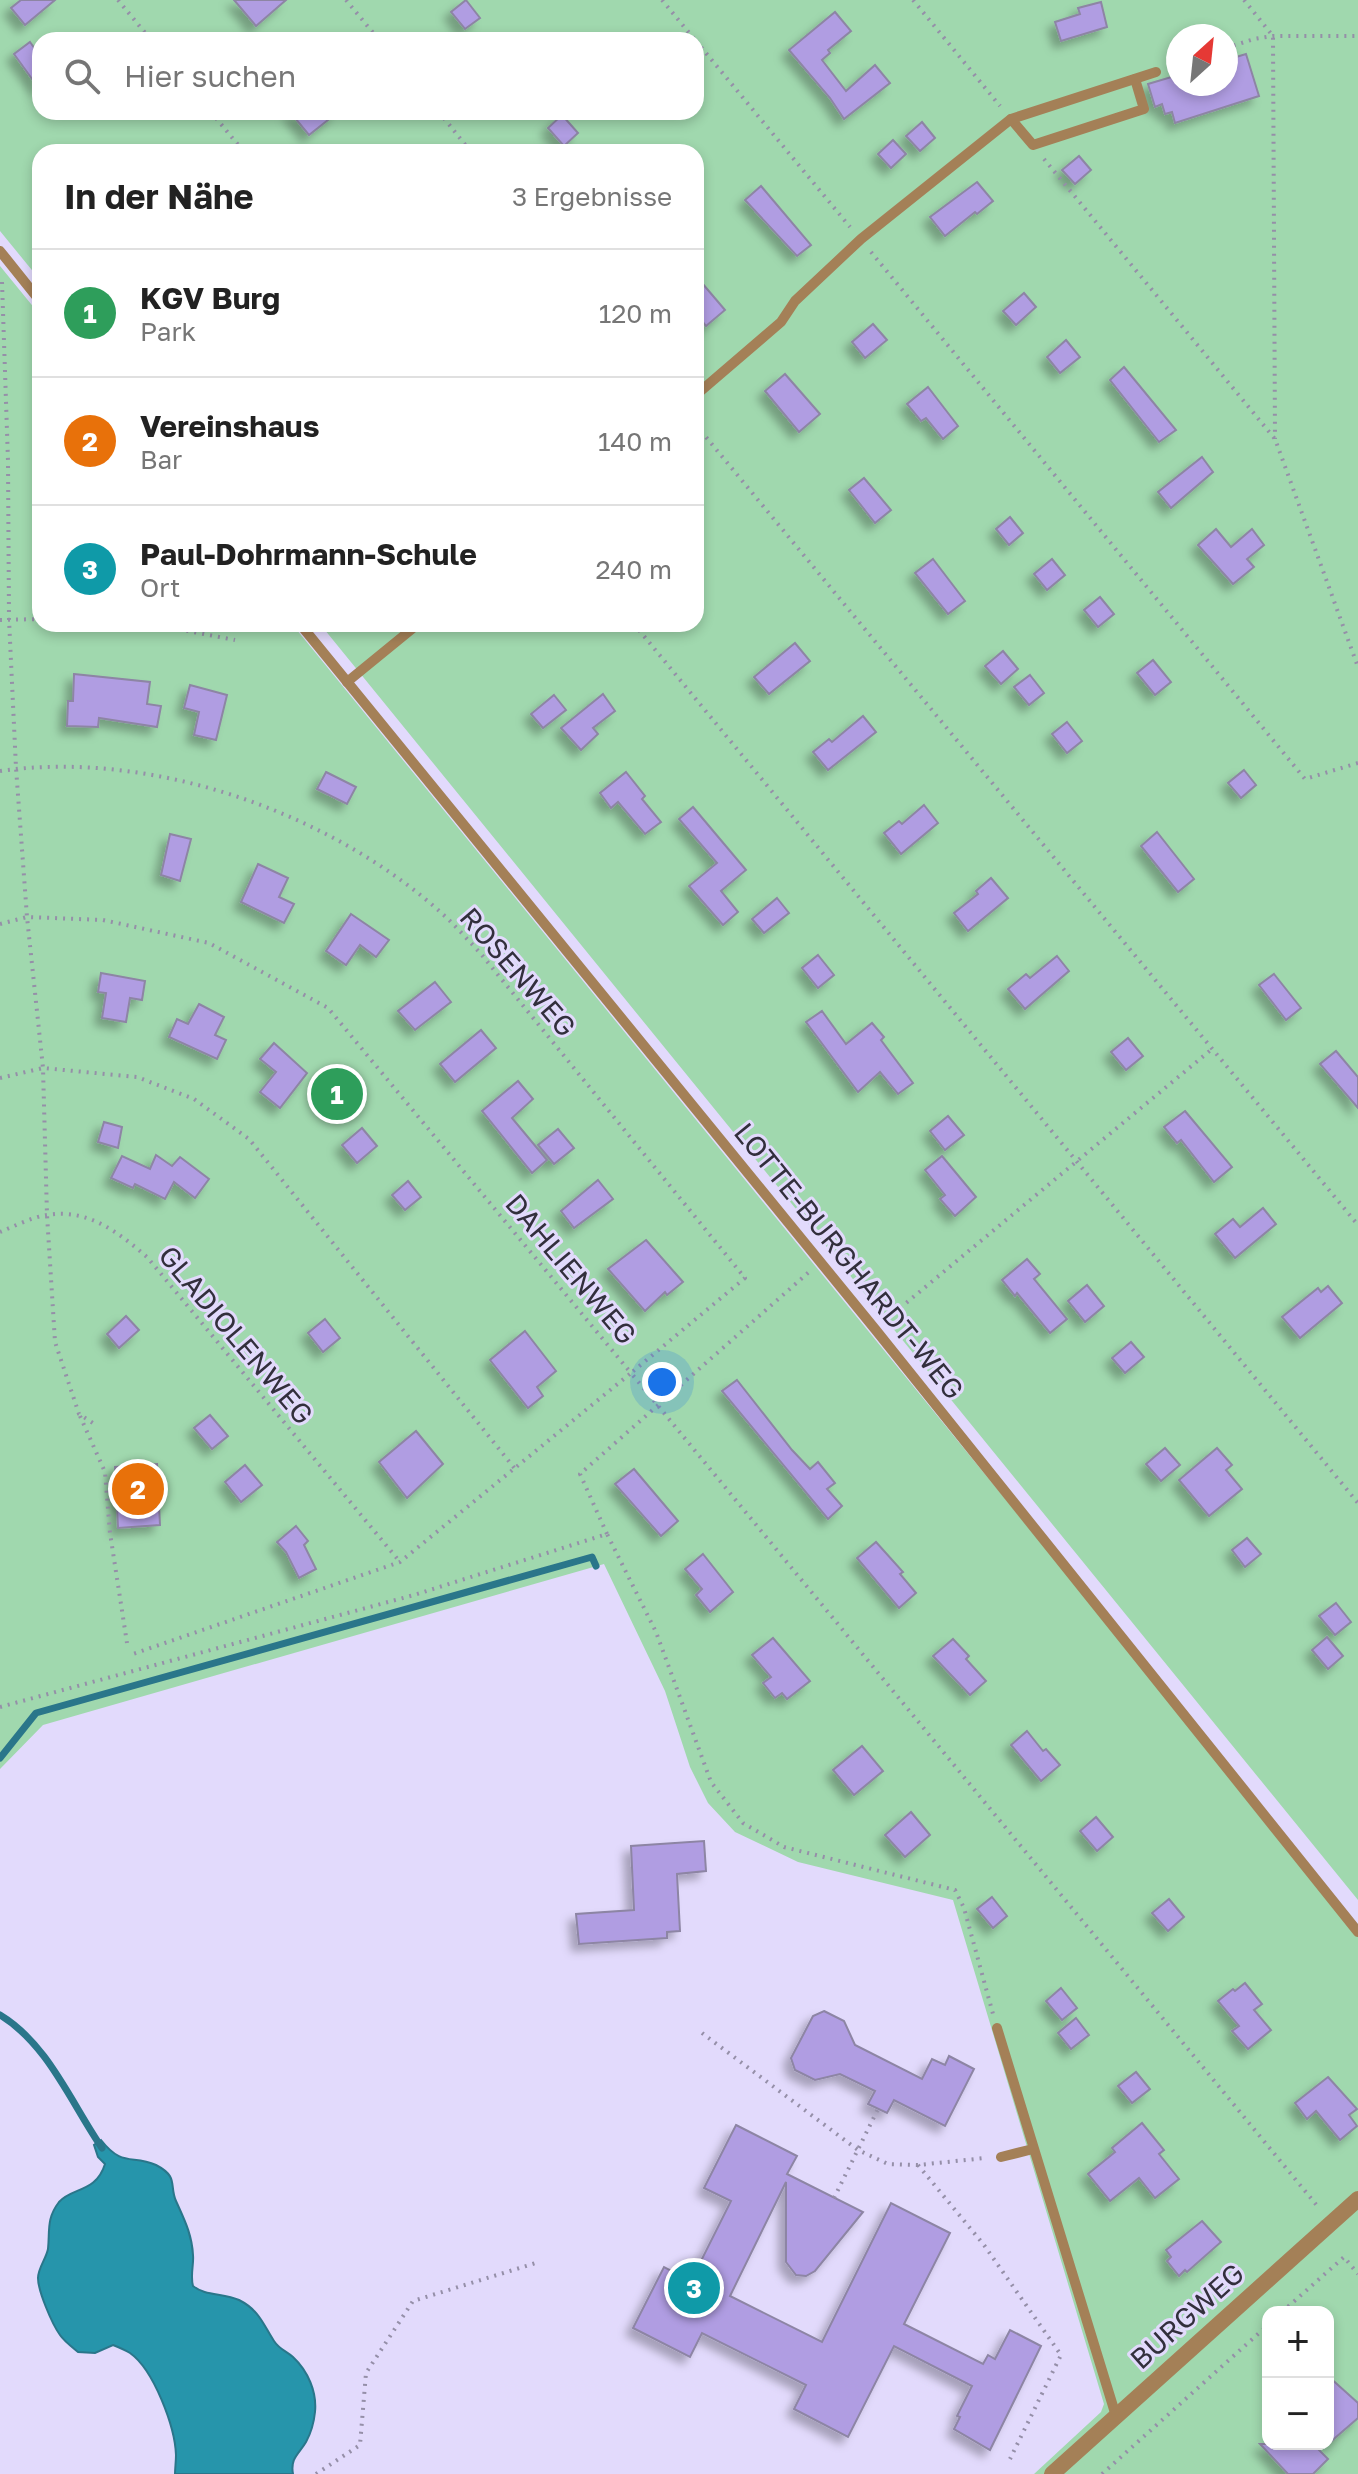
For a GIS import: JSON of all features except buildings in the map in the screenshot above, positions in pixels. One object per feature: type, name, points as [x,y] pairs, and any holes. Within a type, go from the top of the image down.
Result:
[{"type":"street","name":"BURGWEG","points":[[1052,2474],[1358,2199]]},
{"type":"lane","points":[[704,388],[781,322],[795,301],[861,239],[1011,119],[1156,72]]},
{"type":"lane","points":[[1011,119],[1033,145],[1144,109],[1135,79]]},
{"type":"lane","points":[[0,251],[32,291]]},
{"type":"lane","name":"LOTTE-BURGHARDT-WEG","points":[[306,632],[875,1329],[1358,1932]]},
{"type":"lane","points":[[347,682],[408,632]]},
{"type":"lane","points":[[997,2028],[1116,2416]]},
{"type":"lane","points":[[1001,2157],[1033,2149]]},
{"type":"path","points":[[118,0],[144,32]]},
{"type":"path","points":[[346,0],[372,32]]},
{"type":"path","points":[[662,0],[689,32]]},
{"type":"path","points":[[913,0],[1011,119]]},
{"type":"path","points":[[1244,0],[1273,36],[1275,439]]},
{"type":"path","points":[[1238,44],[1273,36],[1358,36]]},
{"type":"path","points":[[704,50],[1305,779],[1358,763]]},
{"type":"path","points":[[218,120],[237,144]]},
{"type":"path","points":[[445,120],[465,144]]},
{"type":"path","points":[[1033,145],[1275,439],[1358,667]]},
{"type":"path","points":[[0,251],[16,768],[27,917],[43,1068],[47,1215],[55,1342],[79,1414],[105,1472],[110,1533],[127,1643]]},
{"type":"path","points":[[704,435],[1358,1225]]},
{"type":"path","points":[[0,460],[8,461]]},
{"type":"path","points":[[0,620],[32,619]]},
{"type":"path","points":[[193,632],[235,640]]},
{"type":"path","points":[[641,632],[1358,1503]]},
{"type":"path","name":"ROSENWEG","points":[[0,771],[95,766],[171,779],[227,793],[285,814],[347,846],[410,888],[448,919],[481,954],[745,1278],[631,1373]]},
{"type":"path","name":"DAHLIENWEG","points":[[0,924],[27,917],[103,920],[209,943],[328,1008],[631,1373],[400,1562],[130,1655]]},
{"type":"path","points":[[875,1329],[1212,1049]]},
{"type":"path","points":[[0,1078],[43,1068],[137,1077],[194,1099],[249,1139],[516,1470]]},
{"type":"path","name":"GLADIOLENWEG","points":[[0,1232],[47,1215],[81,1215],[115,1231],[147,1257],[400,1562]]},
{"type":"path","points":[[820,1263],[580,1474],[656,1632],[711,1782],[743,1823],[784,1847],[955,1890],[964,1908],[997,2028]]},
{"type":"path","points":[[631,1373],[1330,2222]]},
{"type":"path","points":[[79,1414],[96,1425]]},
{"type":"path","points":[[0,1707],[414,1595],[607,1534]]},
{"type":"path","points":[[702,2033],[858,2150],[888,2164],[918,2165],[1001,2157]]},
{"type":"path","points":[[834,2198],[878,2109]]},
{"type":"path","points":[[918,2165],[984,2245],[1061,2355],[1010,2459]]},
{"type":"path","points":[[1289,2306],[1344,2257],[1358,2274]]},
{"type":"path","points":[[316,2474],[360,2445],[366,2373],[413,2301],[539,2262]]},
{"type":"path","points":[[1102,2474],[1262,2330]]},
{"type":"green space","points":[[0,0],[1358,0],[1358,1900],[327,632],[704,632],[704,144],[32,144],[32,270],[0,231]]},
{"type":"green space","points":[[0,266],[32,305],[32,632],[299,632],[1358,1932],[1358,2474],[1034,2474],[1101,2412],[1104,2404],[953,1900],[798,1862],[735,1832],[708,1803],[690,1767],[665,1691],[604,1564],[43,1725],[0,1769]]},
{"type":"water","points":[[101,2140],[122,2157],[148,2162],[168,2173],[191,2240],[193,2286],[239,2300],[251,2308],[276,2344],[293,2357],[307,2375],[315,2397],[315,2416],[308,2439],[294,2460],[293,2474],[175,2474],[175,2443],[167,2415],[155,2385],[139,2361],[113,2345],[95,2353],[78,2352],[57,2330],[43,2299],[38,2278],[48,2249],[50,2220],[64,2197],[90,2185],[101,2173],[105,2164],[98,2157],[94,2145]]},
{"type":"waterway","points":[[0,1758],[36,1713],[592,1557],[596,1566]]},
{"type":"waterway","points":[[0,2015],[17,2027],[45,2058],[102,2148]]},
{"type":"place","name":"KGV Burg","points":[[337,1094]]},
{"type":"place","name":"Vereinshaus","points":[[138,1489]]},
{"type":"place","name":"Paul-Dohrmann-Schule","points":[[694,2288]]}]
